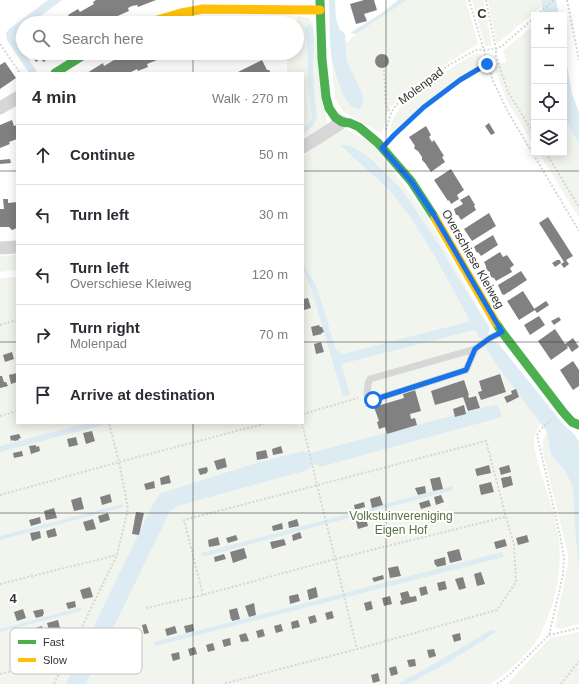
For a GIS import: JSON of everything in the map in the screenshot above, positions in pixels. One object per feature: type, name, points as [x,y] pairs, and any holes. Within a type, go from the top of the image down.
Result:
[{"type":"street","name":"Overschiese Kleiweg","points":[[320,0],[322,59],[326,97],[329,108],[335,117],[342,122],[350,123],[367,132],[411,181],[434,215],[502,332],[563,412],[572,422],[579,425]]},
{"type":"street","points":[[171,16],[203,9],[320,10]]},
{"type":"street","points":[[57,72],[76,60]]},
{"type":"street","points":[[0,108],[16,99]]},
{"type":"street","points":[[304,146],[342,122]]},
{"type":"street","points":[[0,248],[16,247]]},
{"type":"lane","points":[[478,347],[466,370],[373,400],[367,396],[370,379],[478,347],[490,338],[502,332]]},
{"type":"path","points":[[469,0],[493,81],[508,112],[579,231]]},
{"type":"path","points":[[486,0],[496,49],[496,56],[508,92],[531,129]]},
{"type":"path","points":[[540,12],[554,0]]},
{"type":"path","points":[[567,0],[579,60]]},
{"type":"path","points":[[496,49],[502,46],[531,21]]},
{"type":"path","points":[[0,44],[19,72]]},
{"type":"path","name":"Molenpad","points":[[380,145],[391,113],[404,98],[449,65],[476,50],[496,49]]},
{"type":"path","name":"Molenpad","points":[[380,145],[394,135],[424,107],[460,80],[487,64]]},
{"type":"path","points":[[384,70],[386,106],[391,113]]},
{"type":"path","points":[[548,156],[579,207]]},
{"type":"path","points":[[0,325],[16,320]]},
{"type":"path","points":[[304,414],[367,396]]},
{"type":"path","points":[[0,416],[16,411]]},
{"type":"path","points":[[82,628],[117,555],[128,509],[119,462],[109,424]]},
{"type":"path","points":[[0,495],[263,424]]},
{"type":"path","points":[[302,424],[357,649]]},
{"type":"path","points":[[497,684],[509,675],[549,635],[563,575],[564,558],[560,535],[537,435],[542,428]]},
{"type":"path","points":[[202,594],[184,520],[486,441],[514,545],[516,582],[497,610],[223,684]]},
{"type":"path","points":[[146,608],[506,517]]},
{"type":"path","points":[[0,584],[117,555]]},
{"type":"path","points":[[549,635],[579,628]]},
{"type":"path","points":[[561,684],[579,661]]},
{"type":"path","points":[[0,674],[10,672]]},
{"type":"path","points":[[54,684],[59,674]]},
{"type":"green space","points":[[407,0],[466,0],[478,44],[421,81],[390,107],[381,133],[342,111],[335,98],[331,54],[335,74],[363,95],[347,61],[346,43],[359,32]]},
{"type":"green space","points":[[472,0],[483,0],[492,46],[485,46]]},
{"type":"green space","points":[[488,0],[541,0],[542,6],[535,12],[531,12],[531,15],[499,42],[497,43]]},
{"type":"green space","points":[[304,17],[309,18],[313,23],[327,122],[326,127],[304,139],[304,133],[312,128],[313,37],[305,33],[307,39],[308,85],[312,117],[310,122],[304,127],[304,72],[287,72],[287,60],[304,60]]},
{"type":"green space","points":[[531,28],[531,140],[506,99],[494,66],[499,63],[507,62],[503,51]]},
{"type":"green space","points":[[476,53],[481,55],[483,63],[440,91],[392,133],[390,130],[393,119],[400,107],[426,85]]},
{"type":"green space","points":[[567,122],[579,144],[579,218],[541,156],[567,156]]},
{"type":"green space","points":[[346,129],[372,143],[427,216],[484,319],[424,222],[363,153],[351,146],[356,160],[389,190],[409,215],[434,255],[469,319],[467,322],[343,355],[336,350],[317,287],[304,266],[304,155],[339,131]]},
{"type":"green space","points":[[16,255],[16,270],[0,272],[0,256]]},
{"type":"green space","name":"Volkstuinvereniging Eigen Hof","points":[[304,270],[307,272],[335,358],[478,326],[531,410],[541,423],[537,429],[534,440],[536,456],[555,518],[560,558],[558,581],[549,615],[537,640],[516,664],[491,684],[408,684],[446,664],[476,645],[404,684],[0,684],[0,278],[16,277],[16,424],[304,424]]},
{"type":"green space","points":[[547,432],[551,455],[565,471],[574,487],[576,543],[579,567],[579,624],[559,629],[555,627],[568,564],[568,554],[542,449],[543,440]]},
{"type":"green space","points":[[579,632],[579,684],[507,684],[550,638]]},
{"type":"shaded area","points":[[48,0],[62,0],[40,16],[26,16]]},
{"type":"shaded area","points":[[329,0],[335,0],[336,19],[340,30],[345,34],[347,61],[363,95],[361,108],[355,108],[346,99],[333,66],[330,40]]},
{"type":"shaded area","points":[[398,0],[407,0],[356,34],[350,33],[382,13]]},
{"type":"shaded area","points":[[541,0],[556,0],[558,12],[543,12]]},
{"type":"shaded area","points":[[16,24],[16,54],[7,40],[6,33]]},
{"type":"shaded area","points":[[310,24],[314,38],[313,77],[317,117],[314,125],[304,133],[304,127],[310,122],[312,117],[308,85],[307,39],[305,28]]},
{"type":"shaded area","points":[[20,60],[29,60],[37,72],[28,72]]},
{"type":"shaded area","points":[[567,65],[572,94],[579,112],[579,144],[567,122]]},
{"type":"shaded area","points":[[340,145],[351,146],[363,153],[402,190],[442,249],[455,273],[490,328],[488,335],[492,341],[498,343],[579,442],[579,567],[573,487],[565,471],[551,455],[547,432],[496,364],[476,331],[474,330],[341,364],[350,395],[343,397],[312,291],[304,272],[304,266],[317,287],[336,350],[343,354],[467,322],[469,319],[434,255],[409,215],[389,190]]},
{"type":"shaded area","points":[[494,405],[498,405],[502,417],[320,467],[316,464],[310,466],[308,470],[177,506],[170,511],[113,628],[93,628],[153,504],[159,495],[253,464],[303,451],[308,453]]},
{"type":"shaded area","points":[[84,424],[107,424],[0,452],[0,446]]},
{"type":"shaded area","points":[[453,486],[453,490],[203,557],[201,553]]},
{"type":"shaded area","points":[[123,504],[123,507],[0,540],[0,536]]},
{"type":"shaded area","points":[[502,552],[504,557],[155,646],[154,642]]},
{"type":"shaded area","points":[[82,607],[81,611],[15,628],[10,628],[10,629],[0,632],[0,629]]},
{"type":"shaded area","points":[[491,630],[497,631],[446,664],[408,684],[397,684],[425,669]]},
{"type":"shaded area","points":[[71,674],[91,674],[86,684],[66,684]]},
{"type":"building","points":[[96,0],[156,0],[138,7],[137,5],[132,6],[128,8],[129,11],[118,16],[68,15],[78,9],[80,12],[94,4],[93,2]]},
{"type":"building","points":[[364,0],[374,0],[377,10],[364,14],[367,21],[356,24],[350,4]]},
{"type":"building","points":[[382,54],[387,56],[389,61],[387,66],[382,68],[377,66],[375,61],[377,56]]},
{"type":"building","points":[[114,60],[157,60],[147,64],[148,67],[138,71],[137,69],[131,72],[89,72],[103,63],[104,66]]},
{"type":"building","points":[[262,60],[267,70],[270,72],[238,72]]},
{"type":"building","points":[[5,62],[16,78],[0,89],[0,65]]},
{"type":"building","points":[[12,120],[14,126],[16,125],[16,139],[9,142],[10,144],[0,148],[0,125]]},
{"type":"building","points":[[489,123],[495,133],[491,135],[485,126]]},
{"type":"building","points":[[426,126],[431,135],[429,137],[432,142],[434,140],[444,156],[442,157],[445,162],[431,172],[422,160],[422,157],[418,151],[414,148],[415,146],[409,137]]},
{"type":"building","points":[[10,159],[11,163],[0,164],[0,160]]},
{"type":"building","points":[[451,169],[464,190],[457,195],[459,199],[451,204],[434,180]]},
{"type":"building","points":[[469,195],[475,205],[476,210],[461,220],[458,215],[456,215],[454,209],[463,204],[460,200]]},
{"type":"building","points":[[3,199],[8,199],[8,203],[16,202],[15,229],[12,230],[9,227],[0,227],[0,209],[4,209]]},
{"type":"building","points":[[489,213],[496,226],[472,241],[464,229]]},
{"type":"building","points":[[548,217],[573,256],[566,260],[569,264],[564,268],[561,264],[564,262],[539,223]]},
{"type":"building","points":[[493,235],[498,245],[481,256],[478,252],[477,253],[474,247]]},
{"type":"building","points":[[500,252],[503,257],[507,255],[514,265],[510,268],[512,272],[496,281],[491,277],[490,272],[486,268],[484,262]]},
{"type":"building","points":[[560,260],[561,263],[555,267],[552,263]]},
{"type":"building","points":[[521,271],[527,280],[504,295],[502,294],[498,285]]},
{"type":"building","points":[[523,291],[535,310],[519,320],[507,301]]},
{"type":"building","points":[[308,298],[311,308],[304,310],[304,299]]},
{"type":"building","points":[[546,301],[549,305],[537,313],[534,309]]},
{"type":"building","points":[[539,316],[545,325],[530,335],[524,325]]},
{"type":"building","points":[[559,317],[561,320],[554,325],[551,321]]},
{"type":"building","points":[[319,325],[322,327],[324,332],[313,336],[311,327]]},
{"type":"building","points":[[555,329],[565,344],[573,338],[579,347],[572,352],[568,346],[568,348],[551,360],[538,341]]},
{"type":"building","points":[[321,342],[324,352],[316,354],[314,344]]},
{"type":"building","points":[[12,352],[14,359],[5,362],[3,355]]},
{"type":"building","points":[[573,361],[579,370],[579,386],[573,390],[560,370]]},
{"type":"building","points":[[16,373],[16,382],[11,384],[9,375]]},
{"type":"building","points":[[500,374],[506,392],[481,400],[478,392],[482,391],[479,381]]},
{"type":"building","points":[[0,376],[2,376],[4,382],[6,382],[8,386],[0,388]]},
{"type":"building","points":[[464,380],[469,398],[476,396],[480,408],[468,411],[463,397],[435,405],[431,391]]},
{"type":"building","points":[[516,389],[519,397],[507,403],[504,397],[512,394],[511,391]]},
{"type":"building","points":[[415,390],[421,411],[410,414],[411,419],[415,418],[417,425],[387,434],[385,427],[379,429],[377,422],[379,421],[374,407],[404,398],[403,394]]},
{"type":"building","points":[[464,405],[466,414],[455,417],[453,409]]},
{"type":"building","points":[[92,431],[95,441],[86,444],[83,433]]},
{"type":"building","points":[[19,434],[21,438],[18,439],[19,440],[11,441],[10,436]]},
{"type":"building","points":[[76,437],[78,445],[69,447],[67,439]]},
{"type":"building","points":[[36,445],[36,447],[39,446],[40,451],[31,454],[29,446]]},
{"type":"building","points":[[281,446],[283,453],[273,455],[272,449]]},
{"type":"building","points":[[266,450],[268,458],[257,460],[256,452]]},
{"type":"building","points":[[22,451],[23,456],[14,458],[13,453]]},
{"type":"building","points":[[225,458],[227,467],[217,470],[214,461]]},
{"type":"building","points":[[489,465],[491,473],[477,476],[475,469]]},
{"type":"building","points":[[509,465],[511,472],[501,475],[499,468]]},
{"type":"building","points":[[207,467],[207,473],[200,475],[198,469]]},
{"type":"building","points":[[169,475],[171,483],[161,485],[160,478]]},
{"type":"building","points":[[511,476],[513,485],[503,488],[501,478]]},
{"type":"building","points":[[440,477],[443,489],[433,491],[430,479]]},
{"type":"building","points":[[154,481],[155,488],[146,490],[144,484]]},
{"type":"building","points":[[491,482],[494,492],[481,495],[479,485]]},
{"type":"building","points":[[425,486],[426,493],[418,495],[415,488]]},
{"type":"building","points":[[110,494],[112,502],[102,505],[100,497]]},
{"type":"building","points":[[441,495],[444,502],[436,505],[434,497]]},
{"type":"building","points":[[380,496],[383,505],[372,508],[370,499]]},
{"type":"building","points":[[81,497],[84,509],[74,511],[71,500]]},
{"type":"building","points":[[429,500],[431,506],[421,509],[419,503]]},
{"type":"building","points":[[364,502],[365,507],[355,510],[354,505]]},
{"type":"building","points":[[54,508],[57,518],[46,520],[44,511]]},
{"type":"building","points":[[136,512],[144,513],[139,535],[132,534]]},
{"type":"building","points":[[384,512],[385,517],[375,519],[374,515]]},
{"type":"building","points":[[108,513],[110,520],[100,523],[98,516]]},
{"type":"building","points":[[40,517],[41,523],[31,526],[29,520]]},
{"type":"building","points":[[366,518],[368,526],[358,529],[356,521]]},
{"type":"building","points":[[93,519],[96,529],[86,531],[83,522]]},
{"type":"building","points":[[297,519],[299,526],[289,528],[288,522]]},
{"type":"building","points":[[282,523],[283,529],[273,531],[272,526]]},
{"type":"building","points":[[55,528],[57,536],[48,538],[46,531]]},
{"type":"building","points":[[40,531],[41,538],[32,541],[30,533]]},
{"type":"building","points":[[300,532],[302,538],[293,541],[292,535]]},
{"type":"building","points":[[236,535],[238,540],[228,543],[226,538]]},
{"type":"building","points":[[527,535],[529,542],[518,545],[516,538]]},
{"type":"building","points":[[218,537],[220,545],[209,547],[208,540]]},
{"type":"building","points":[[284,539],[286,545],[272,549],[270,542]]},
{"type":"building","points":[[505,539],[507,546],[496,549],[494,542]]},
{"type":"building","points":[[244,548],[247,558],[233,563],[230,552]]},
{"type":"building","points":[[459,549],[462,560],[450,563],[447,552]]},
{"type":"building","points":[[224,554],[226,559],[215,562],[214,557]]},
{"type":"building","points":[[445,557],[446,565],[437,567],[435,565],[434,560]]},
{"type":"building","points":[[398,566],[401,576],[390,578],[388,568]]},
{"type":"building","points":[[481,572],[485,584],[477,586],[474,574]]},
{"type":"building","points":[[383,575],[384,579],[374,582],[372,578]]},
{"type":"building","points":[[463,577],[466,588],[459,590],[455,579]]},
{"type":"building","points":[[445,581],[447,589],[439,591],[437,583]]},
{"type":"building","points":[[426,586],[428,594],[421,596],[419,588]]},
{"type":"building","points":[[90,587],[93,597],[83,599],[80,590]]},
{"type":"building","points":[[316,587],[318,597],[309,600],[307,590]]},
{"type":"building","points":[[408,591],[410,597],[416,596],[417,601],[401,605],[400,601],[402,600],[400,593]]},
{"type":"building","points":[[298,594],[300,601],[290,604],[289,596]]},
{"type":"building","points":[[390,596],[392,604],[384,606],[382,598]]},
{"type":"building","points":[[75,601],[76,607],[68,609],[66,603]]},
{"type":"building","points":[[371,601],[373,609],[366,611],[364,603]]},
{"type":"building","points":[[254,603],[256,615],[249,617],[245,606]]},
{"type":"building","points":[[237,608],[240,619],[232,621],[229,610]]},
{"type":"building","points":[[23,609],[26,618],[17,621],[14,612]]},
{"type":"building","points":[[43,609],[43,616],[36,618],[33,611]]},
{"type":"building","points":[[332,611],[334,618],[327,620],[325,613]]},
{"type":"building","points":[[315,615],[317,622],[310,624],[308,617]]},
{"type":"building","points":[[58,620],[60,628],[48,628],[47,623]]},
{"type":"building","points":[[298,620],[300,627],[292,629],[291,622]]},
{"type":"building","points":[[146,624],[149,633],[144,634],[142,625]]},
{"type":"building","points":[[193,624],[194,631],[186,633],[184,626]]},
{"type":"building","points":[[281,624],[283,631],[276,633],[274,626]]},
{"type":"building","points":[[175,626],[177,633],[167,636],[165,629]]},
{"type":"building","points":[[263,629],[265,636],[258,638],[256,631]]},
{"type":"building","points":[[246,633],[249,641],[241,642],[239,635]]},
{"type":"building","points":[[460,633],[461,640],[454,642],[452,635]]},
{"type":"building","points":[[230,638],[231,645],[224,647],[222,640]]},
{"type":"building","points":[[213,643],[215,650],[208,652],[206,645]]},
{"type":"building","points":[[195,647],[197,654],[190,656],[188,649]]},
{"type":"building","points":[[434,649],[436,656],[429,658],[427,650]]},
{"type":"building","points":[[179,652],[180,659],[173,661],[171,654]]},
{"type":"building","points":[[415,659],[416,666],[409,667],[407,660]]},
{"type":"building","points":[[396,666],[398,674],[391,676],[389,668]]},
{"type":"building","points":[[378,673],[380,681],[373,683],[371,675]]},
{"type":"traffic: fast","points":[[320,0],[322,59],[326,97],[329,108],[335,117],[342,122],[350,123],[359,127],[378,143],[411,181],[435,218]]},
{"type":"traffic: fast","points":[[57,72],[76,60]]},
{"type":"traffic: fast","points":[[496,323],[563,412],[572,422],[579,425]]},
{"type":"traffic: slow","points":[[171,16],[203,9],[320,10]]},
{"type":"traffic: slow","points":[[435,218],[496,323]]},
{"type":"route","points":[[373,400],[466,370],[475,349],[490,338],[502,332],[434,215],[411,181],[382,148],[424,107],[460,80],[487,64]]}]
